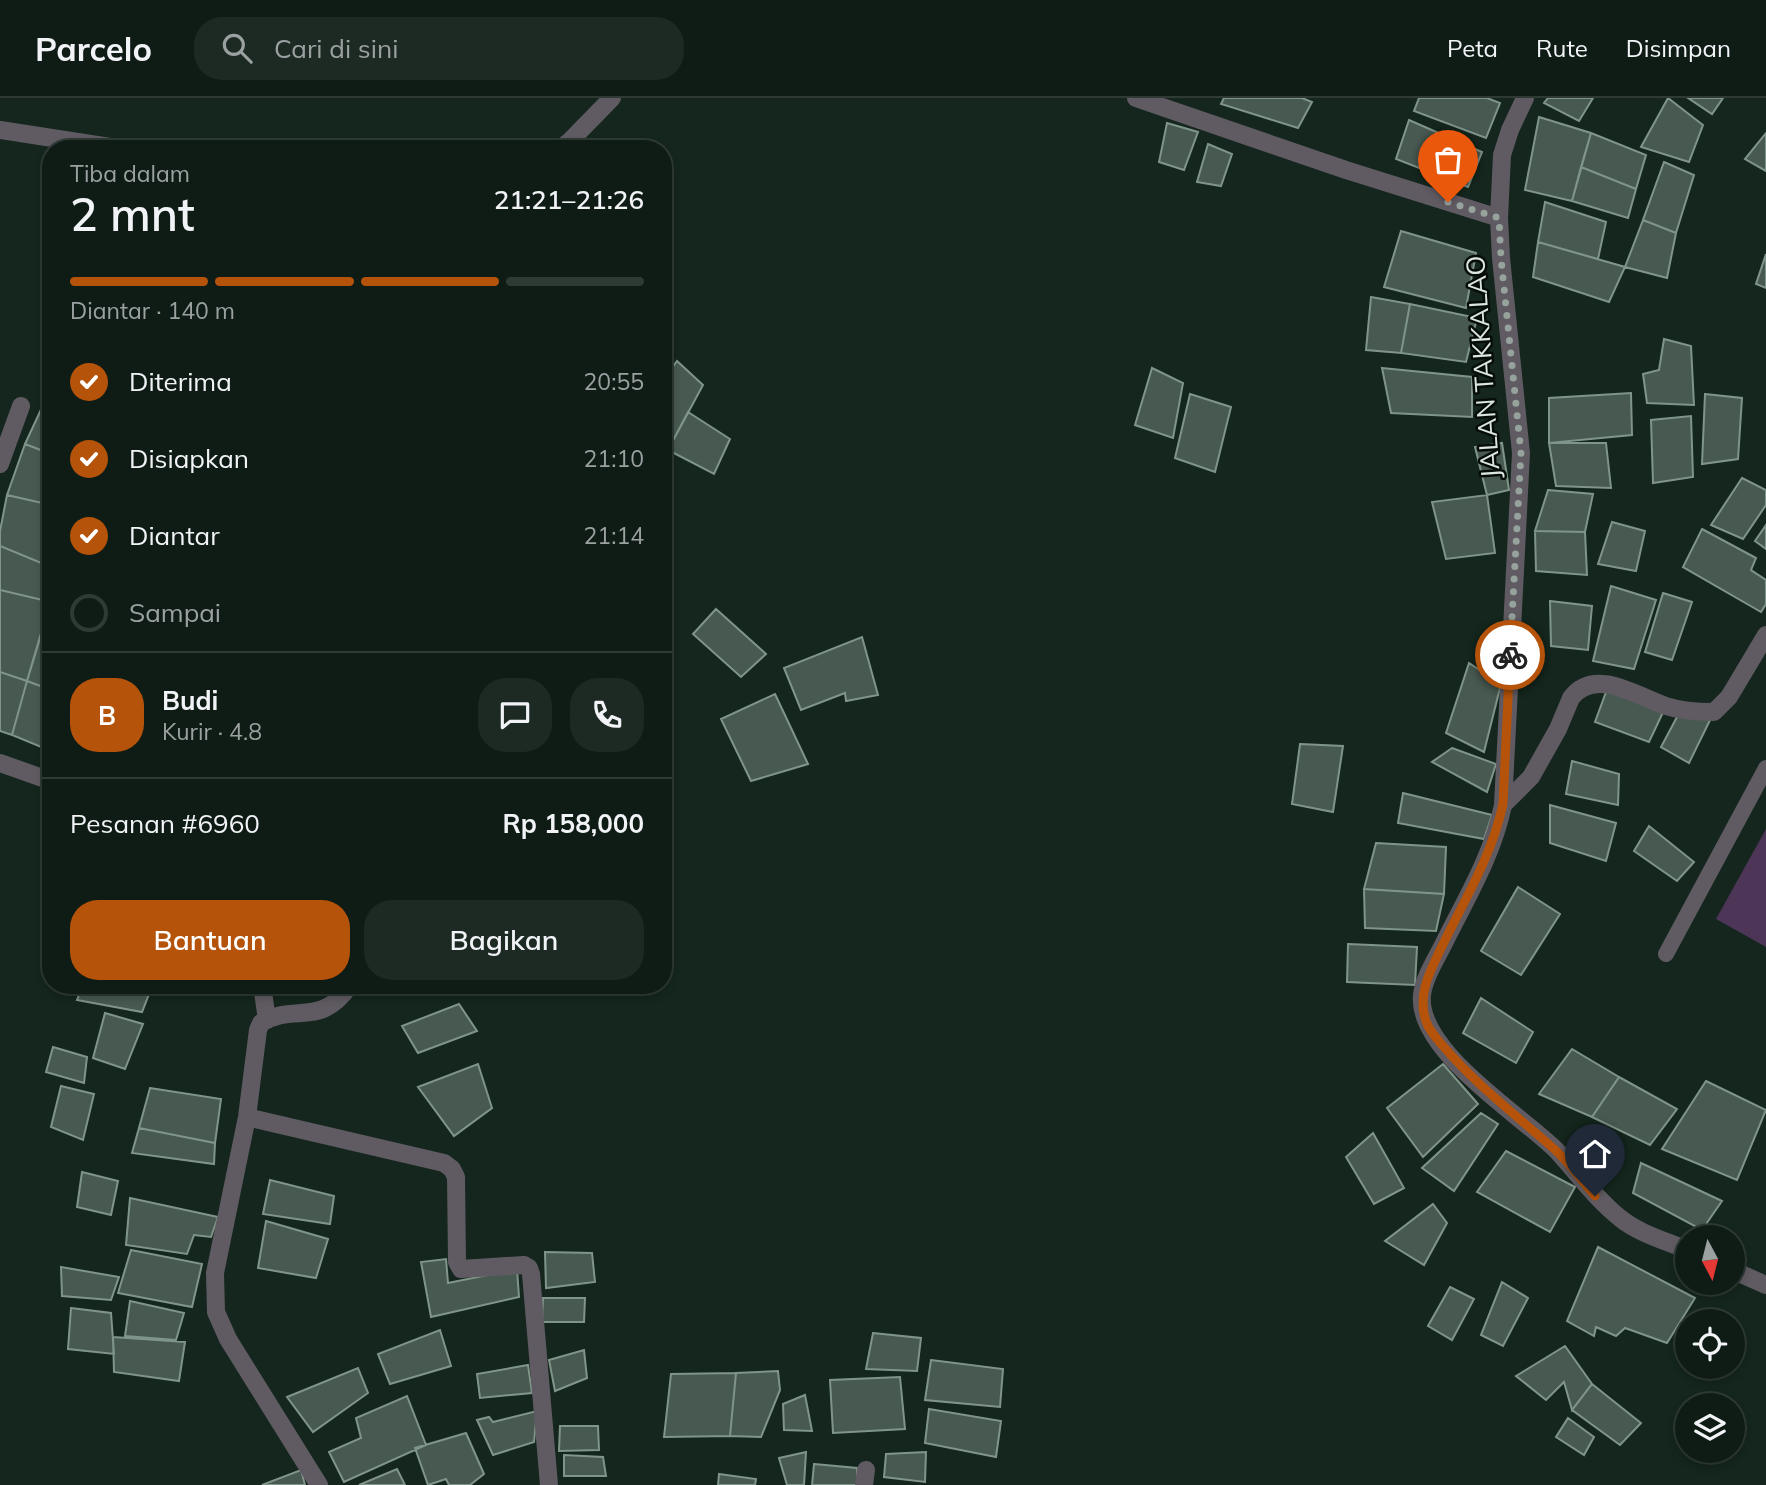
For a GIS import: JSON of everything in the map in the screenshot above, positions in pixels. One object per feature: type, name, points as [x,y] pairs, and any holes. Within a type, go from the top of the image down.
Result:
[{"type":"street","points":[[571,140],[612,98]]},
{"type":"street","points":[[1136,98],[1346,170],[1499,218]]},
{"type":"street","name":"JALAN TAKKALAO","points":[[1525,98],[1510,130],[1503,155],[1499,218],[1521,453],[1503,804],[1499,825],[1482,868],[1431,970],[1422,993],[1422,1003],[1427,1024],[1435,1037],[1478,1085],[1557,1151],[1595,1196],[1620,1219],[1675,1244]]},
{"type":"street","points":[[0,130],[65,140]]},
{"type":"street","points":[[0,464],[21,407]]},
{"type":"street","points":[[1503,804],[1531,776],[1548,749],[1576,691],[1593,685],[1609,684],[1666,706],[1714,712],[1729,697],[1766,635]]},
{"type":"street","points":[[0,762],[42,778]]},
{"type":"street","points":[[263,994],[267,1020]]},
{"type":"street","points":[[319,1485],[228,1339],[216,1312],[215,1273],[247,1117],[261,1023],[319,1012],[330,1008],[342,994]]},
{"type":"street","points":[[247,1117],[444,1163],[452,1169],[456,1177],[457,1262],[461,1269],[524,1265],[529,1268],[531,1274],[549,1485]]},
{"type":"street","points":[[1745,1276],[1766,1285]]},
{"type":"lane","points":[[1666,954],[1766,768]]},
{"type":"shaded area","points":[[1766,829],[1766,947],[1716,919]]},
{"type":"building","points":[[1224,98],[1302,98],[1312,102],[1298,128],[1221,104]]},
{"type":"building","points":[[1419,98],[1487,98],[1500,103],[1486,138],[1414,111]]},
{"type":"building","points":[[1548,98],[1593,98],[1579,121],[1544,103]]},
{"type":"building","points":[[1668,98],[1703,125],[1689,162],[1641,147]]},
{"type":"building","points":[[1688,98],[1723,98],[1712,114]]},
{"type":"building","points":[[1539,117],[1591,133],[1572,201],[1525,190]]},
{"type":"building","points":[[1409,120],[1482,152],[1468,187],[1396,159]]},
{"type":"building","points":[[1167,123],[1198,132],[1184,170],[1159,162]]},
{"type":"building","points":[[1591,133],[1646,155],[1636,189],[1581,167]]},
{"type":"building","points":[[1766,133],[1766,171],[1745,159]]},
{"type":"building","points":[[1208,144],[1232,154],[1221,186],[1197,182]]},
{"type":"building","points":[[1664,162],[1694,175],[1676,233],[1643,220]]},
{"type":"building","points":[[1581,167],[1636,189],[1628,218],[1572,201]]},
{"type":"building","points":[[1545,202],[1606,222],[1598,259],[1538,242]]},
{"type":"building","points":[[1643,220],[1676,233],[1667,278],[1625,267]]},
{"type":"building","points":[[1401,231],[1476,253],[1466,308],[1384,287]]},
{"type":"building","points":[[1538,242],[1625,267],[1609,302],[1533,277]]},
{"type":"building","points":[[1766,254],[1766,288],[1756,284]]},
{"type":"building","points":[[1371,297],[1410,304],[1401,353],[1366,350]]},
{"type":"building","points":[[1410,304],[1477,318],[1466,362],[1401,353]]},
{"type":"building","points":[[1664,339],[1691,346],[1694,405],[1647,403],[1643,374],[1659,370]]},
{"type":"building","points":[[677,361],[703,385],[672,443],[672,368]]},
{"type":"building","points":[[1152,368],[1183,383],[1173,438],[1135,425]]},
{"type":"building","points":[[1382,368],[1472,377],[1472,417],[1391,413]]},
{"type":"building","points":[[1631,393],[1632,435],[1549,443],[1549,398]]},
{"type":"building","points":[[1190,394],[1231,407],[1215,472],[1175,458]]},
{"type":"building","points":[[1705,394],[1742,398],[1738,459],[1702,464]]},
{"type":"building","points":[[42,407],[42,451],[25,444]]},
{"type":"building","points":[[688,412],[730,439],[714,474],[672,452],[672,442]]},
{"type":"building","points":[[1691,416],[1693,477],[1653,483],[1651,420]]},
{"type":"building","points":[[1502,443],[1509,490],[1487,495],[1475,447]]},
{"type":"building","points":[[1549,443],[1606,443],[1611,488],[1556,486]]},
{"type":"building","points":[[25,444],[42,451],[42,503],[7,495]]},
{"type":"building","points":[[1742,478],[1766,490],[1766,505],[1743,539],[1711,525]]},
{"type":"building","points":[[1548,490],[1593,494],[1585,532],[1535,531]]},
{"type":"building","points":[[7,495],[42,503],[42,563],[0,546]]},
{"type":"building","points":[[1487,495],[1495,553],[1446,559],[1432,502]]},
{"type":"building","points":[[1612,522],[1645,531],[1636,571],[1598,564]]},
{"type":"building","points":[[1766,525],[1766,549],[1755,541]]},
{"type":"building","points":[[1702,529],[1756,558],[1751,570],[1766,580],[1766,604],[1761,612],[1683,567]]},
{"type":"building","points":[[1535,531],[1585,532],[1587,575],[1536,571]]},
{"type":"building","points":[[0,546],[42,563],[42,600],[0,590]]},
{"type":"building","points":[[1611,586],[1656,600],[1634,669],[1593,661]]},
{"type":"building","points":[[0,590],[42,600],[42,632],[27,681],[0,672]]},
{"type":"building","points":[[1663,593],[1692,602],[1672,660],[1645,652]]},
{"type":"building","points":[[1550,601],[1592,606],[1588,650],[1551,646]]},
{"type":"building","points":[[716,609],[766,654],[741,677],[693,634]]},
{"type":"building","points":[[42,630],[42,687],[27,681]]},
{"type":"building","points":[[862,637],[878,695],[846,701],[845,693],[801,710],[784,668]]},
{"type":"building","points":[[1469,663],[1501,684],[1484,752],[1446,733]]},
{"type":"building","points":[[0,672],[27,681],[12,735],[0,731]]},
{"type":"building","points":[[27,681],[42,687],[42,747],[12,735]]},
{"type":"building","points":[[1609,684],[1666,706],[1649,742],[1595,722]]},
{"type":"building","points":[[775,694],[808,764],[751,781],[721,719]]},
{"type":"building","points":[[1714,712],[1689,763],[1661,747],[1677,717]]},
{"type":"building","points":[[1300,744],[1343,746],[1333,812],[1292,804]]},
{"type":"building","points":[[1452,748],[1496,764],[1487,792],[1432,762]]},
{"type":"building","points":[[1572,761],[1619,774],[1618,805],[1566,794]]},
{"type":"building","points":[[1403,793],[1492,815],[1484,839],[1398,823]]},
{"type":"building","points":[[1550,805],[1616,823],[1606,861],[1550,843]]},
{"type":"building","points":[[1649,826],[1694,862],[1677,881],[1634,851]]},
{"type":"building","points":[[1376,843],[1446,847],[1444,894],[1364,889]]},
{"type":"building","points":[[1518,887],[1560,914],[1521,975],[1481,951]]},
{"type":"building","points":[[1364,889],[1444,894],[1436,931],[1365,928]]},
{"type":"building","points":[[1348,944],[1417,947],[1415,985],[1347,982]]},
{"type":"building","points":[[79,994],[149,994],[142,1012],[77,1000]]},
{"type":"building","points":[[1481,998],[1533,1032],[1516,1063],[1463,1033]]},
{"type":"building","points":[[459,1004],[477,1031],[418,1053],[402,1026]]},
{"type":"building","points":[[105,1013],[143,1024],[125,1069],[93,1058]]},
{"type":"building","points":[[53,1047],[87,1057],[84,1083],[46,1072]]},
{"type":"building","points":[[1572,1049],[1619,1077],[1592,1117],[1539,1094]]},
{"type":"building","points":[[478,1064],[492,1108],[454,1136],[418,1087]]},
{"type":"building","points":[[1443,1064],[1478,1104],[1423,1157],[1387,1108]]},
{"type":"building","points":[[1619,1077],[1677,1109],[1650,1145],[1592,1117]]},
{"type":"building","points":[[1706,1081],[1766,1110],[1737,1180],[1662,1149]]},
{"type":"building","points":[[61,1086],[94,1094],[83,1140],[51,1127]]},
{"type":"building","points":[[150,1088],[221,1099],[215,1143],[139,1128]]},
{"type":"building","points":[[1481,1113],[1498,1124],[1454,1191],[1422,1168]]},
{"type":"building","points":[[139,1128],[215,1143],[214,1164],[132,1153]]},
{"type":"building","points":[[1373,1133],[1404,1188],[1374,1204],[1346,1157]]},
{"type":"building","points":[[1506,1151],[1575,1187],[1550,1232],[1477,1192]]},
{"type":"building","points":[[1641,1163],[1722,1201],[1705,1225],[1693,1225],[1633,1193]]},
{"type":"building","points":[[82,1172],[118,1181],[111,1215],[77,1207]]},
{"type":"building","points":[[270,1180],[334,1196],[330,1224],[263,1214]]},
{"type":"building","points":[[130,1198],[218,1217],[211,1237],[194,1235],[187,1254],[126,1245]]},
{"type":"building","points":[[1433,1204],[1447,1223],[1424,1265],[1385,1241]]},
{"type":"building","points":[[266,1221],[328,1239],[316,1278],[258,1268]]},
{"type":"building","points":[[1598,1247],[1675,1287],[1675,1295],[1689,1295],[1695,1298],[1688,1309],[1675,1309],[1675,1330],[1667,1343],[1625,1328],[1616,1336],[1596,1327],[1594,1336],[1567,1321]]},
{"type":"building","points":[[131,1250],[202,1264],[192,1307],[118,1293]]},
{"type":"building","points":[[545,1252],[592,1253],[595,1282],[546,1288]]},
{"type":"building","points":[[446,1259],[448,1283],[517,1269],[519,1297],[431,1317],[421,1262]]},
{"type":"building","points":[[61,1267],[119,1277],[111,1300],[62,1296]]},
{"type":"building","points":[[1502,1282],[1528,1298],[1503,1346],[1481,1335]]},
{"type":"building","points":[[1450,1287],[1474,1299],[1452,1340],[1428,1326]]},
{"type":"building","points":[[543,1298],[585,1298],[584,1322],[542,1322]]},
{"type":"building","points":[[130,1301],[184,1313],[176,1340],[125,1336]]},
{"type":"building","points":[[71,1308],[111,1313],[114,1354],[68,1349]]},
{"type":"building","points":[[440,1330],[451,1366],[390,1384],[378,1354]]},
{"type":"building","points":[[873,1333],[921,1338],[917,1371],[866,1369]]},
{"type":"building","points":[[113,1337],[185,1342],[179,1381],[114,1372]]},
{"type":"building","points":[[1565,1346],[1592,1384],[1572,1410],[1564,1382],[1546,1400],[1516,1376]]},
{"type":"building","points":[[584,1350],[587,1378],[555,1391],[549,1360]]},
{"type":"building","points":[[931,1360],[1003,1369],[1000,1407],[925,1400]]},
{"type":"building","points":[[528,1365],[532,1393],[480,1398],[477,1374]]},
{"type":"building","points":[[358,1368],[368,1393],[313,1432],[287,1397]]},
{"type":"building","points":[[778,1371],[780,1390],[761,1437],[730,1436],[736,1373]]},
{"type":"building","points":[[736,1373],[730,1436],[664,1437],[671,1374]]},
{"type":"building","points":[[900,1377],[905,1429],[833,1433],[830,1380]]},
{"type":"building","points":[[1592,1384],[1641,1423],[1620,1445],[1572,1410]]},
{"type":"building","points":[[805,1395],[812,1431],[784,1430],[783,1404]]},
{"type":"building","points":[[407,1396],[426,1445],[344,1482],[329,1452],[361,1438],[356,1418]]},
{"type":"building","points":[[929,1409],[1001,1421],[996,1457],[925,1443]]},
{"type":"building","points":[[537,1411],[534,1442],[493,1455],[477,1420],[489,1417],[493,1422]]},
{"type":"building","points":[[1568,1418],[1594,1437],[1584,1455],[1556,1437]]},
{"type":"building","points":[[560,1426],[598,1426],[599,1450],[559,1451]]},
{"type":"building","points":[[466,1433],[484,1474],[470,1485],[449,1485],[446,1479],[428,1485],[415,1448]]},
{"type":"building","points":[[806,1452],[804,1485],[787,1485],[779,1458]]},
{"type":"building","points":[[926,1452],[925,1482],[884,1477],[886,1454]]},
{"type":"building","points":[[564,1455],[603,1457],[606,1476],[564,1476]]},
{"type":"building","points":[[814,1464],[857,1468],[857,1485],[812,1485]]},
{"type":"building","points":[[397,1469],[405,1485],[359,1485]]},
{"type":"building","points":[[301,1470],[305,1485],[262,1485]]},
{"type":"building","points":[[719,1474],[756,1479],[755,1485],[718,1485]]},
{"type":"way so far","points":[[1448,202],[1499,218],[1521,453],[1510,655]]},
{"type":"route","points":[[1510,655],[1503,804],[1499,825],[1482,868],[1431,970],[1422,993],[1422,1003],[1427,1024],[1435,1037],[1478,1085],[1557,1151],[1595,1196]]}]
